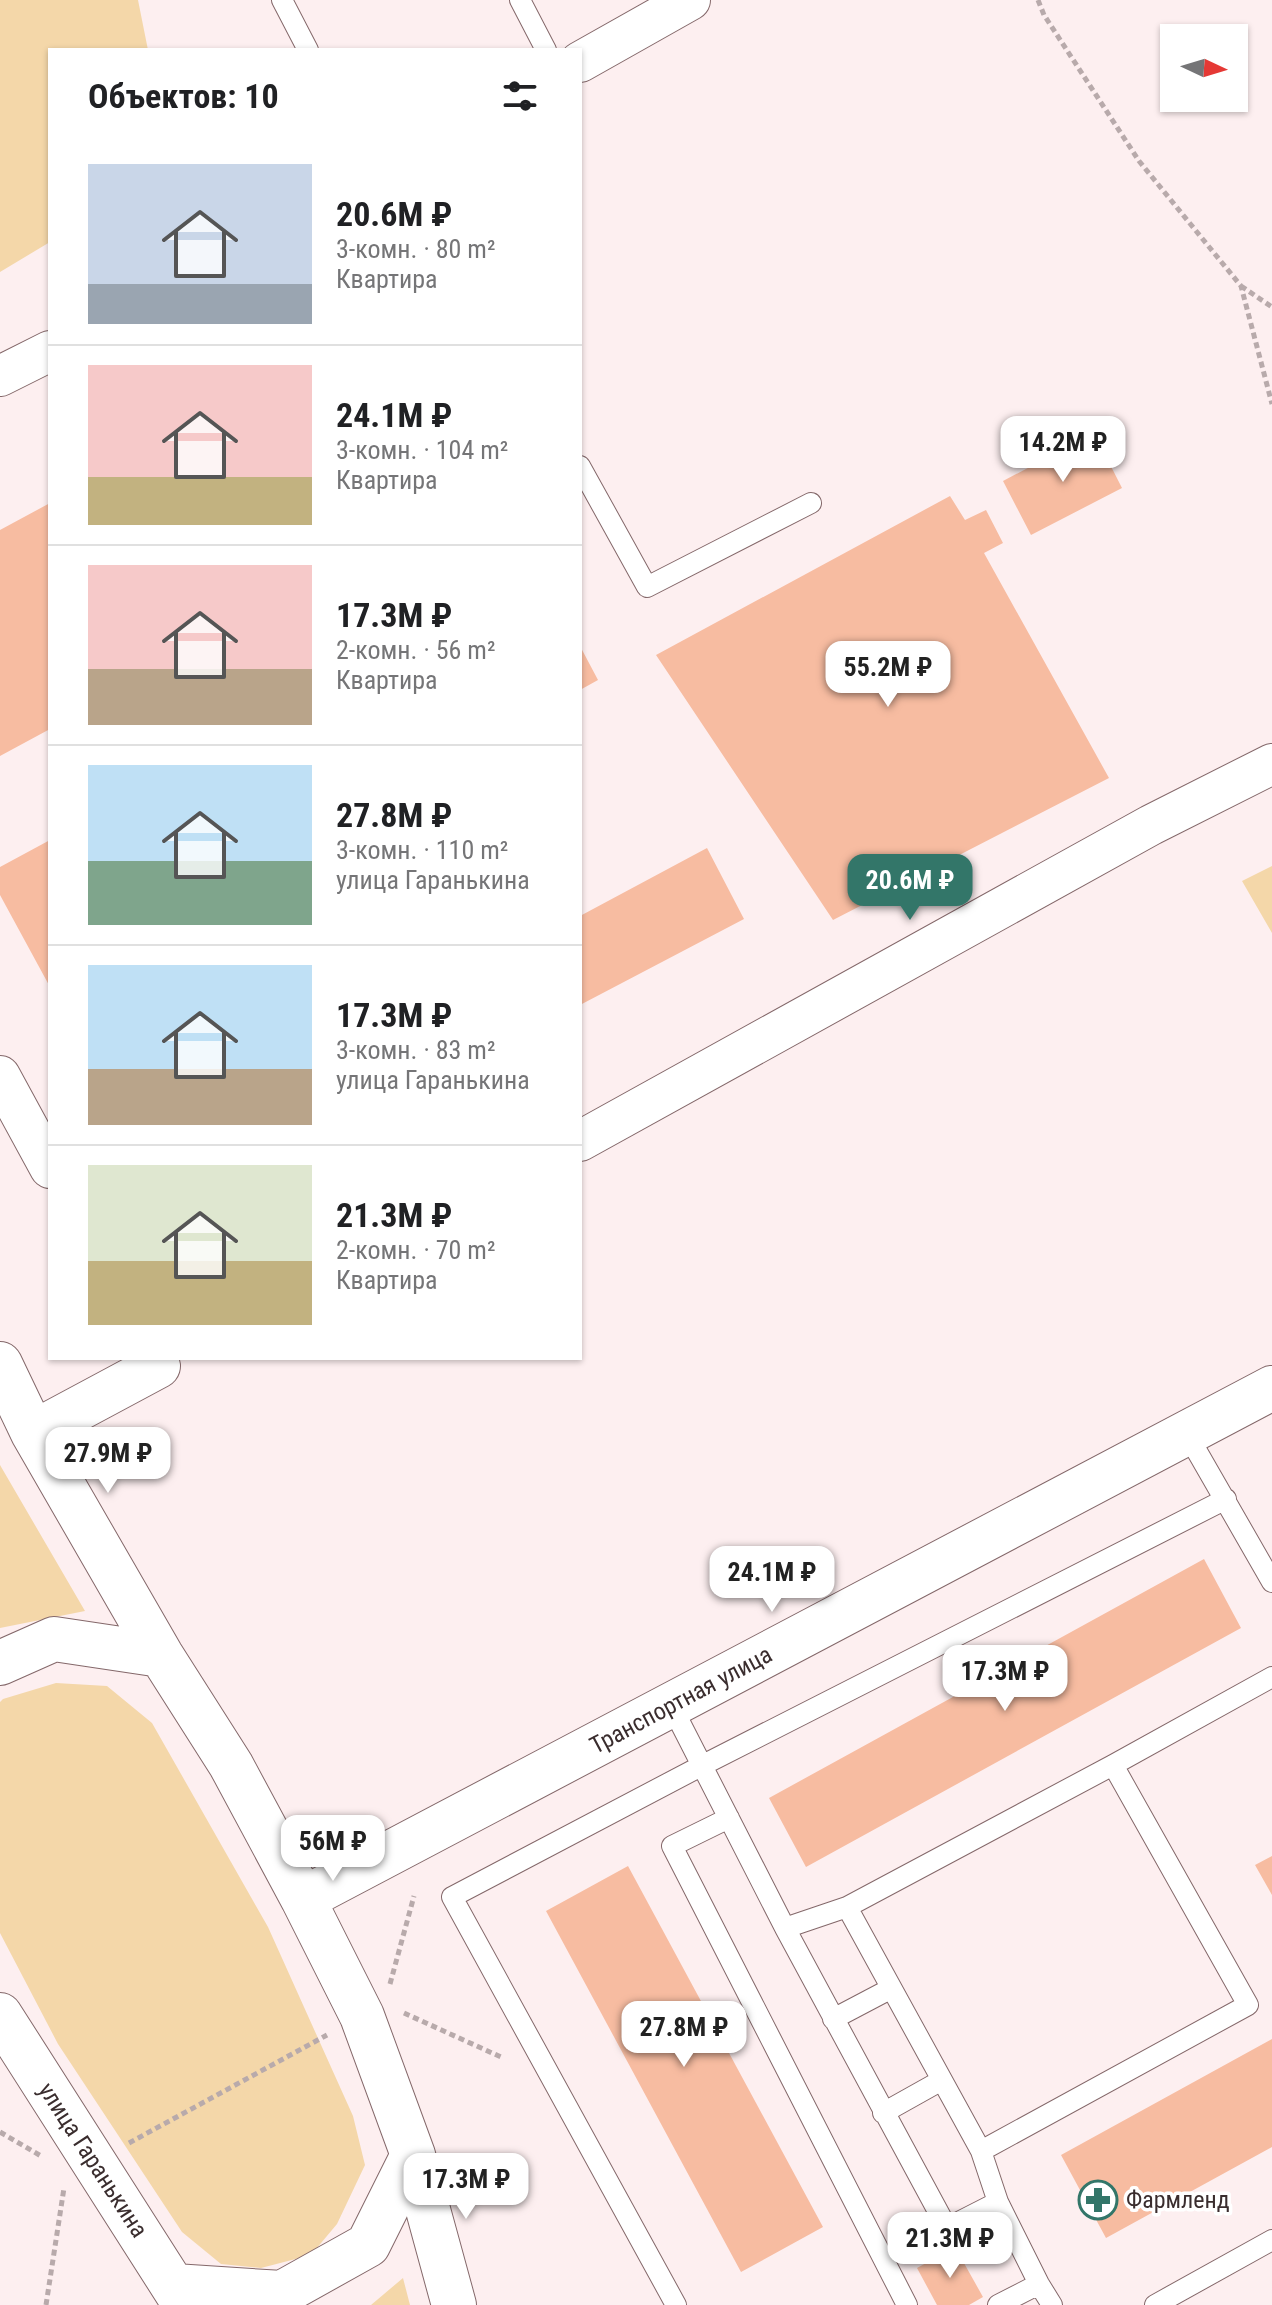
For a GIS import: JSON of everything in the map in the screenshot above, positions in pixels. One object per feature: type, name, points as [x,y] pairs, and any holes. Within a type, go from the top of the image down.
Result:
[{"type":"main road","points":[[33,1433],[162,1361]]},
{"type":"main road","points":[[0,1364],[33,1433],[161,1655],[231,1765],[303,1899],[373,2010],[454,2305]]},
{"type":"main road","name":"Транспортная улица","points":[[303,1899],[1272,1388]]},
{"type":"main road","points":[[0,1663],[54,1639],[161,1655]]},
{"type":"main road","name":"улица Гаранькина","points":[[0,2015],[80,2166],[180,2296]]},
{"type":"main road","points":[[180,2296],[282,2293],[368,2245],[413,2155]]},
{"type":"street","points":[[582,61],[690,0]]},
{"type":"street","points":[[0,376],[48,352]]},
{"type":"street","points":[[582,1140],[1151,825],[1272,764]]},
{"type":"street","points":[[0,1076],[48,1164]]},
{"type":"lane","points":[[282,0],[307,48]]},
{"type":"lane","points":[[520,0],[545,48]]},
{"type":"lane","points":[[582,470],[647,587],[811,503]]},
{"type":"lane","points":[[1187,1434],[1272,1582]]},
{"type":"lane","points":[[676,2305],[452,1897],[701,1766],[1226,1499]]},
{"type":"lane","points":[[785,1928],[847,1907],[1272,1677]]},
{"type":"lane","points":[[671,1705],[833,2019],[947,2228],[998,2202]]},
{"type":"lane","points":[[981,2151],[1248,2005],[1113,1765]]},
{"type":"lane","points":[[729,1818],[672,1846],[907,2305]]},
{"type":"lane","points":[[847,1907],[981,2151],[998,2202],[1052,2305]]},
{"type":"lane","points":[[833,2019],[890,1989]]},
{"type":"lane","points":[[883,2113],[942,2080]]},
{"type":"lane","points":[[1155,2305],[1272,2240]]},
{"type":"lane","points":[[998,2305],[1039,2284]]},
{"type":"path","points":[[1038,0],[1044,15],[1139,161],[1241,286],[1272,307]]},
{"type":"path","points":[[1241,286],[1272,404]]},
{"type":"path","points":[[46,2305],[80,2166],[373,2010],[414,1896]]},
{"type":"path","points":[[373,2010],[501,2057]]},
{"type":"path","points":[[0,2132],[80,2166]]},
{"type":"shaded area","points":[[0,0],[138,0],[148,48],[48,48],[48,243],[0,272]]},
{"type":"shaded area","points":[[1272,866],[1272,933],[1242,881]]},
{"type":"shaded area","points":[[0,1465],[85,1611],[0,1628]]},
{"type":"shaded area","points":[[56,1683],[107,1686],[152,1723],[268,1927],[353,2116],[365,2165],[337,2224],[311,2255],[261,2268],[221,2264],[182,2232],[58,2044],[0,1933],[0,1702]]},
{"type":"shaded area","points":[[403,2278],[410,2305],[371,2305]]},
{"type":"building","points":[[1094,433],[1122,488],[1031,535],[1003,481]]},
{"type":"building","points":[[950,496],[965,520],[986,510],[1003,543],[984,553],[1109,778],[833,920],[656,655]]},
{"type":"building","points":[[48,504],[48,730],[0,756],[0,530]]},
{"type":"building","points":[[582,650],[598,680],[582,689]]},
{"type":"building","points":[[48,841],[48,983],[0,895],[0,867]]},
{"type":"building","points":[[707,848],[744,919],[582,1004],[582,915]]},
{"type":"building","points":[[1204,1559],[1241,1628],[806,1867],[769,1798]]},
{"type":"building","points":[[1272,1856],[1272,1895],[1255,1865]]},
{"type":"building","points":[[628,1866],[823,2227],[741,2272],[546,1911]]},
{"type":"building","points":[[1272,2039],[1272,2147],[1106,2238],[1061,2155]]},
{"type":"building","points":[[955,2247],[983,2297],[969,2305],[937,2305],[917,2268]]},
{"type":"place","name":"Фармленд","points":[[1098,2200]]}]
